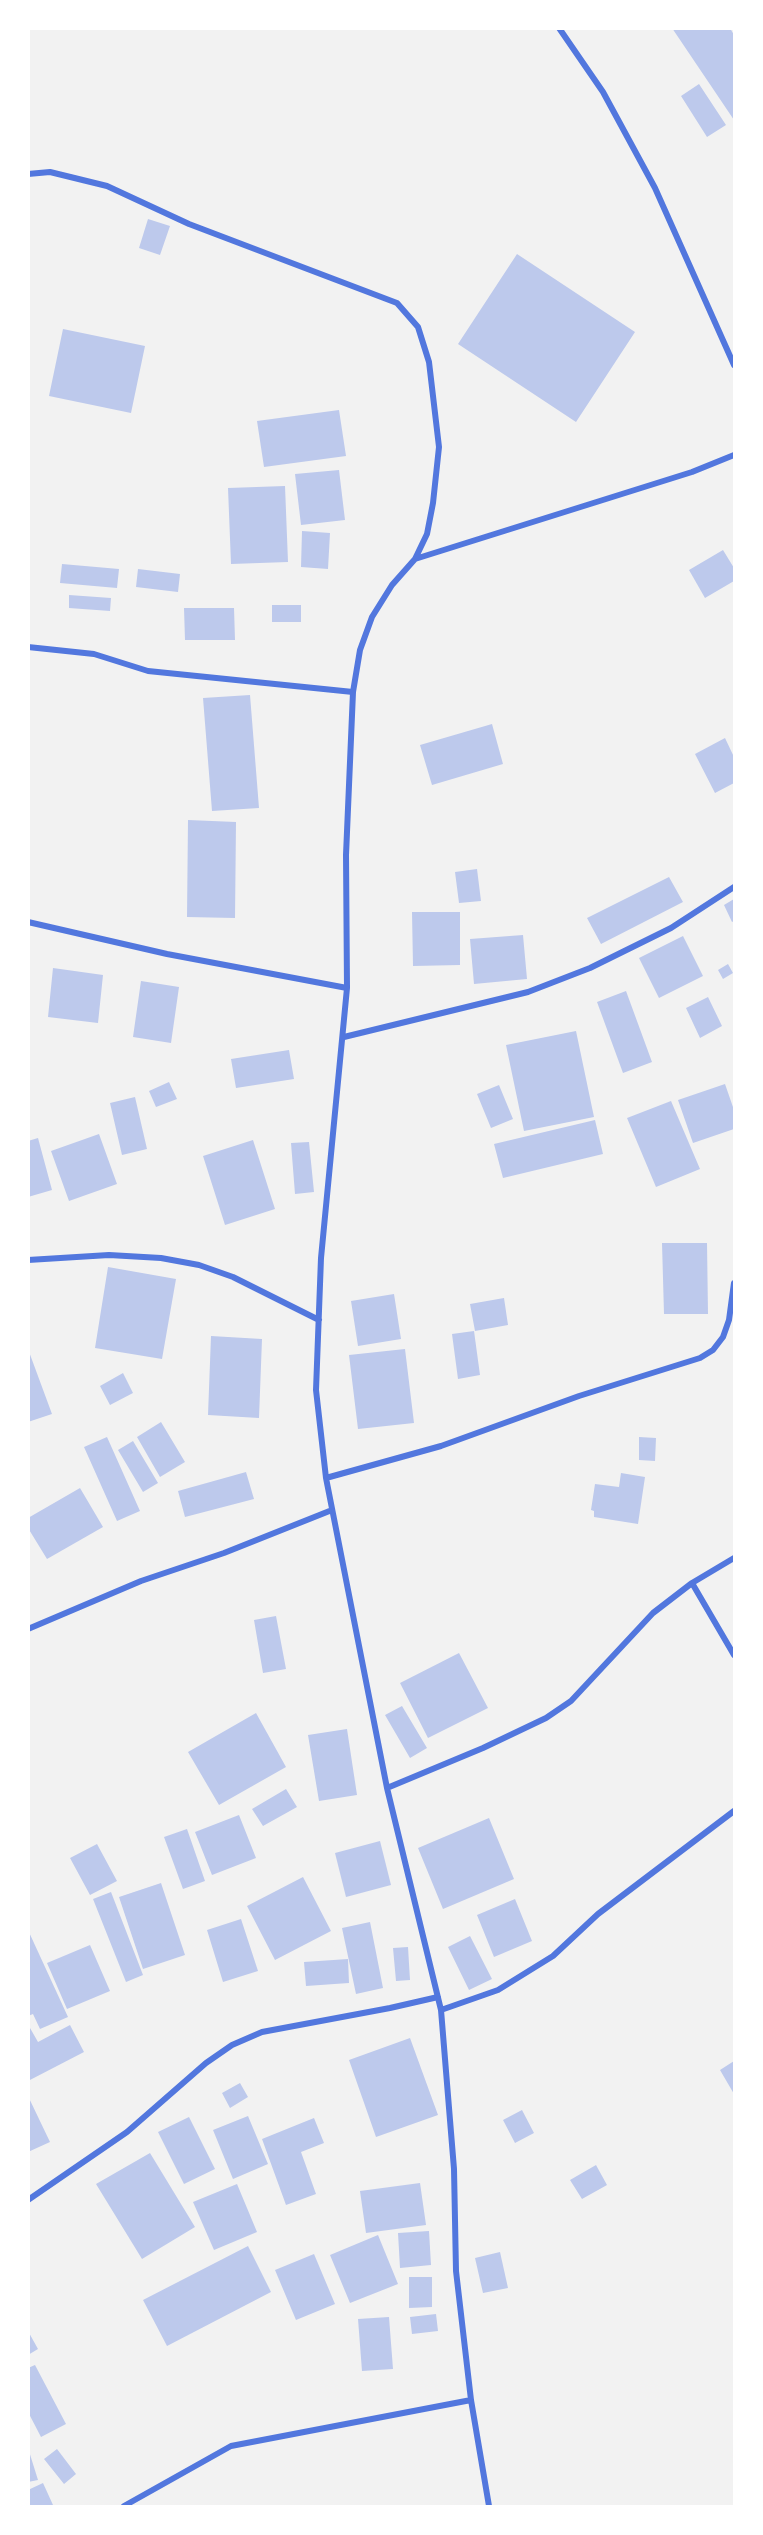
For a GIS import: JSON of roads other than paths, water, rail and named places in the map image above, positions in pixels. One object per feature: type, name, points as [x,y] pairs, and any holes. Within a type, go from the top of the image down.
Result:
[{"type":"street","points":[[559,28],[603,92],[655,188],[735,365]]},
{"type":"street","points":[[28,174],[50,172],[107,186],[189,224],[397,303],[414,321],[423,338],[429,362],[439,447],[427,534],[415,559],[392,585],[372,617],[360,650],[353,692],[346,855],[347,988],[321,1258],[316,1390],[326,1478],[387,1788],[441,2010],[454,2169],[456,2271],[471,2400],[489,2506]]},
{"type":"street","points":[[415,559],[692,472],[735,455]]},
{"type":"street","points":[[28,647],[94,654],[148,671],[353,692]]},
{"type":"street","points":[[344,1037],[528,992],[590,968],[671,928],[735,887]]},
{"type":"street","points":[[28,922],[167,954],[347,988]]},
{"type":"street","points":[[28,1260],[109,1255],[161,1258],[199,1265],[233,1277],[319,1320]]},
{"type":"street","points":[[326,1478],[441,1446],[579,1396],[700,1358],[713,1350],[723,1337],[729,1320],[735,1282]]},
{"type":"street","points":[[28,1629],[141,1581],[224,1553],[332,1510]]},
{"type":"street","points":[[387,1788],[483,1748],[546,1718],[571,1701],[653,1613],[692,1583],[735,1558]]},
{"type":"street","points":[[692,1583],[735,1655]]},
{"type":"street","points":[[441,2010],[498,1990],[553,1956],[598,1914],[735,1812]]},
{"type":"street","points":[[28,2200],[127,2132],[206,2063],[232,2045],[261,2031],[438,1997]]},
{"type":"street","points":[[124,2506],[231,2446],[471,2400]]}]
